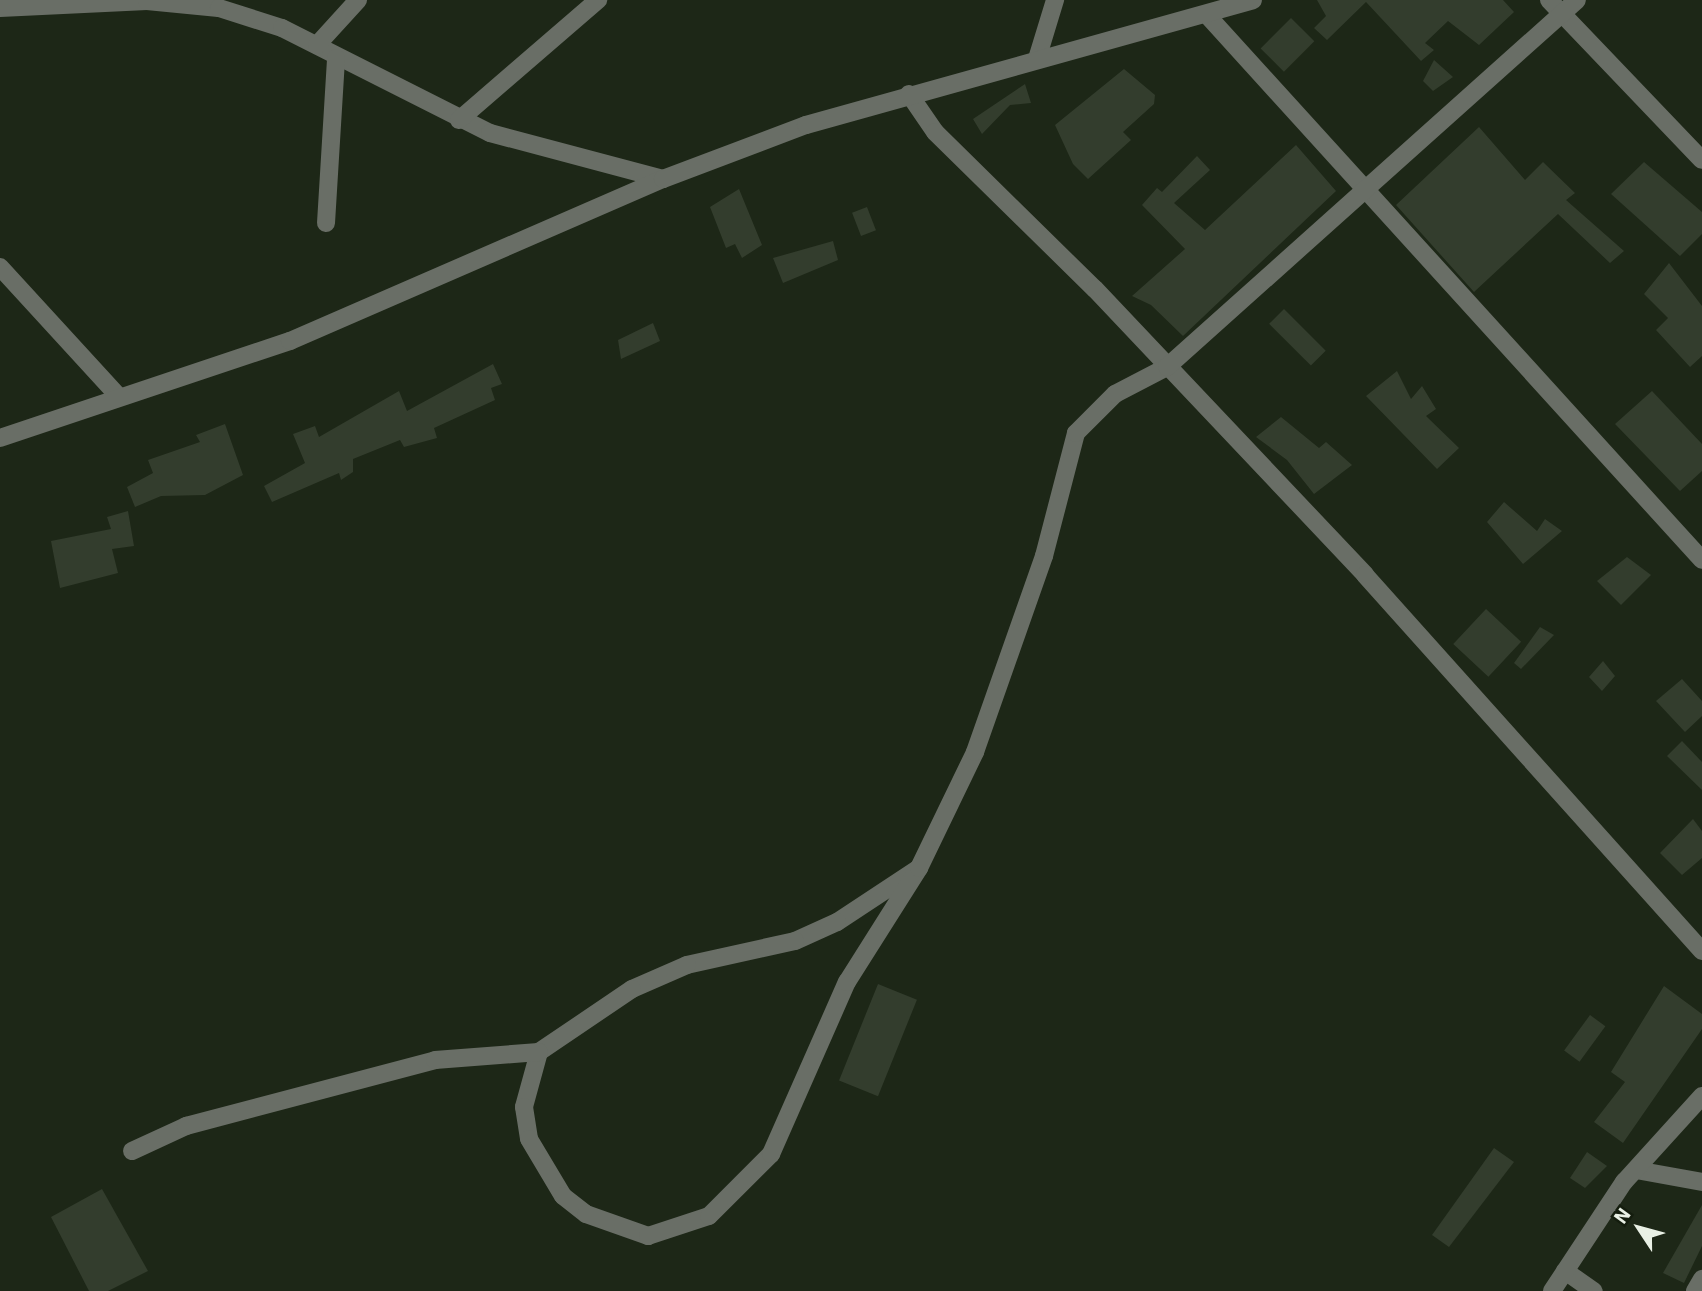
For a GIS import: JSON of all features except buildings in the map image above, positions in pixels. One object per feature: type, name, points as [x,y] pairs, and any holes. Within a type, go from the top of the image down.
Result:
[{"type":"street","points":[[317,45],[358,0]]},
{"type":"street","points":[[459,120],[598,0]]},
{"type":"street","points":[[1037,59],[1055,0]]},
{"type":"street","points":[[0,438],[290,341],[663,179],[909,94],[1207,15],[1253,0]]},
{"type":"street","points":[[539,1052],[524,1107],[529,1139],[563,1196],[586,1214],[648,1236],[709,1216],[771,1154],[846,982],[919,868],[1006,672],[1076,433],[1115,394],[1167,368],[1367,194],[1555,6],[1577,0]]},
{"type":"street","points":[[0,8],[147,1],[219,8],[317,45],[336,58],[459,120],[663,179]]},
{"type":"street","points":[[1555,6],[1702,160]]},
{"type":"street","points":[[1207,15],[1702,560]]},
{"type":"street","points":[[326,223],[336,58]]},
{"type":"street","points":[[909,94],[934,132],[1167,368],[1489,709],[1702,951]]},
{"type":"street","points":[[0,267],[119,397]]},
{"type":"street","points":[[132,1151],[186,1126],[435,1060],[539,1052],[632,989],[687,965],[795,941],[837,922],[919,868]]},
{"type":"street","points":[[1552,1291],[1636,1170],[1702,1096]]},
{"type":"street","points":[[1636,1170],[1702,1182]]},
{"type":"street","points":[[1565,1271],[1594,1291]]},
{"type":"street","points":[[1695,1291],[1702,1279]]}]
